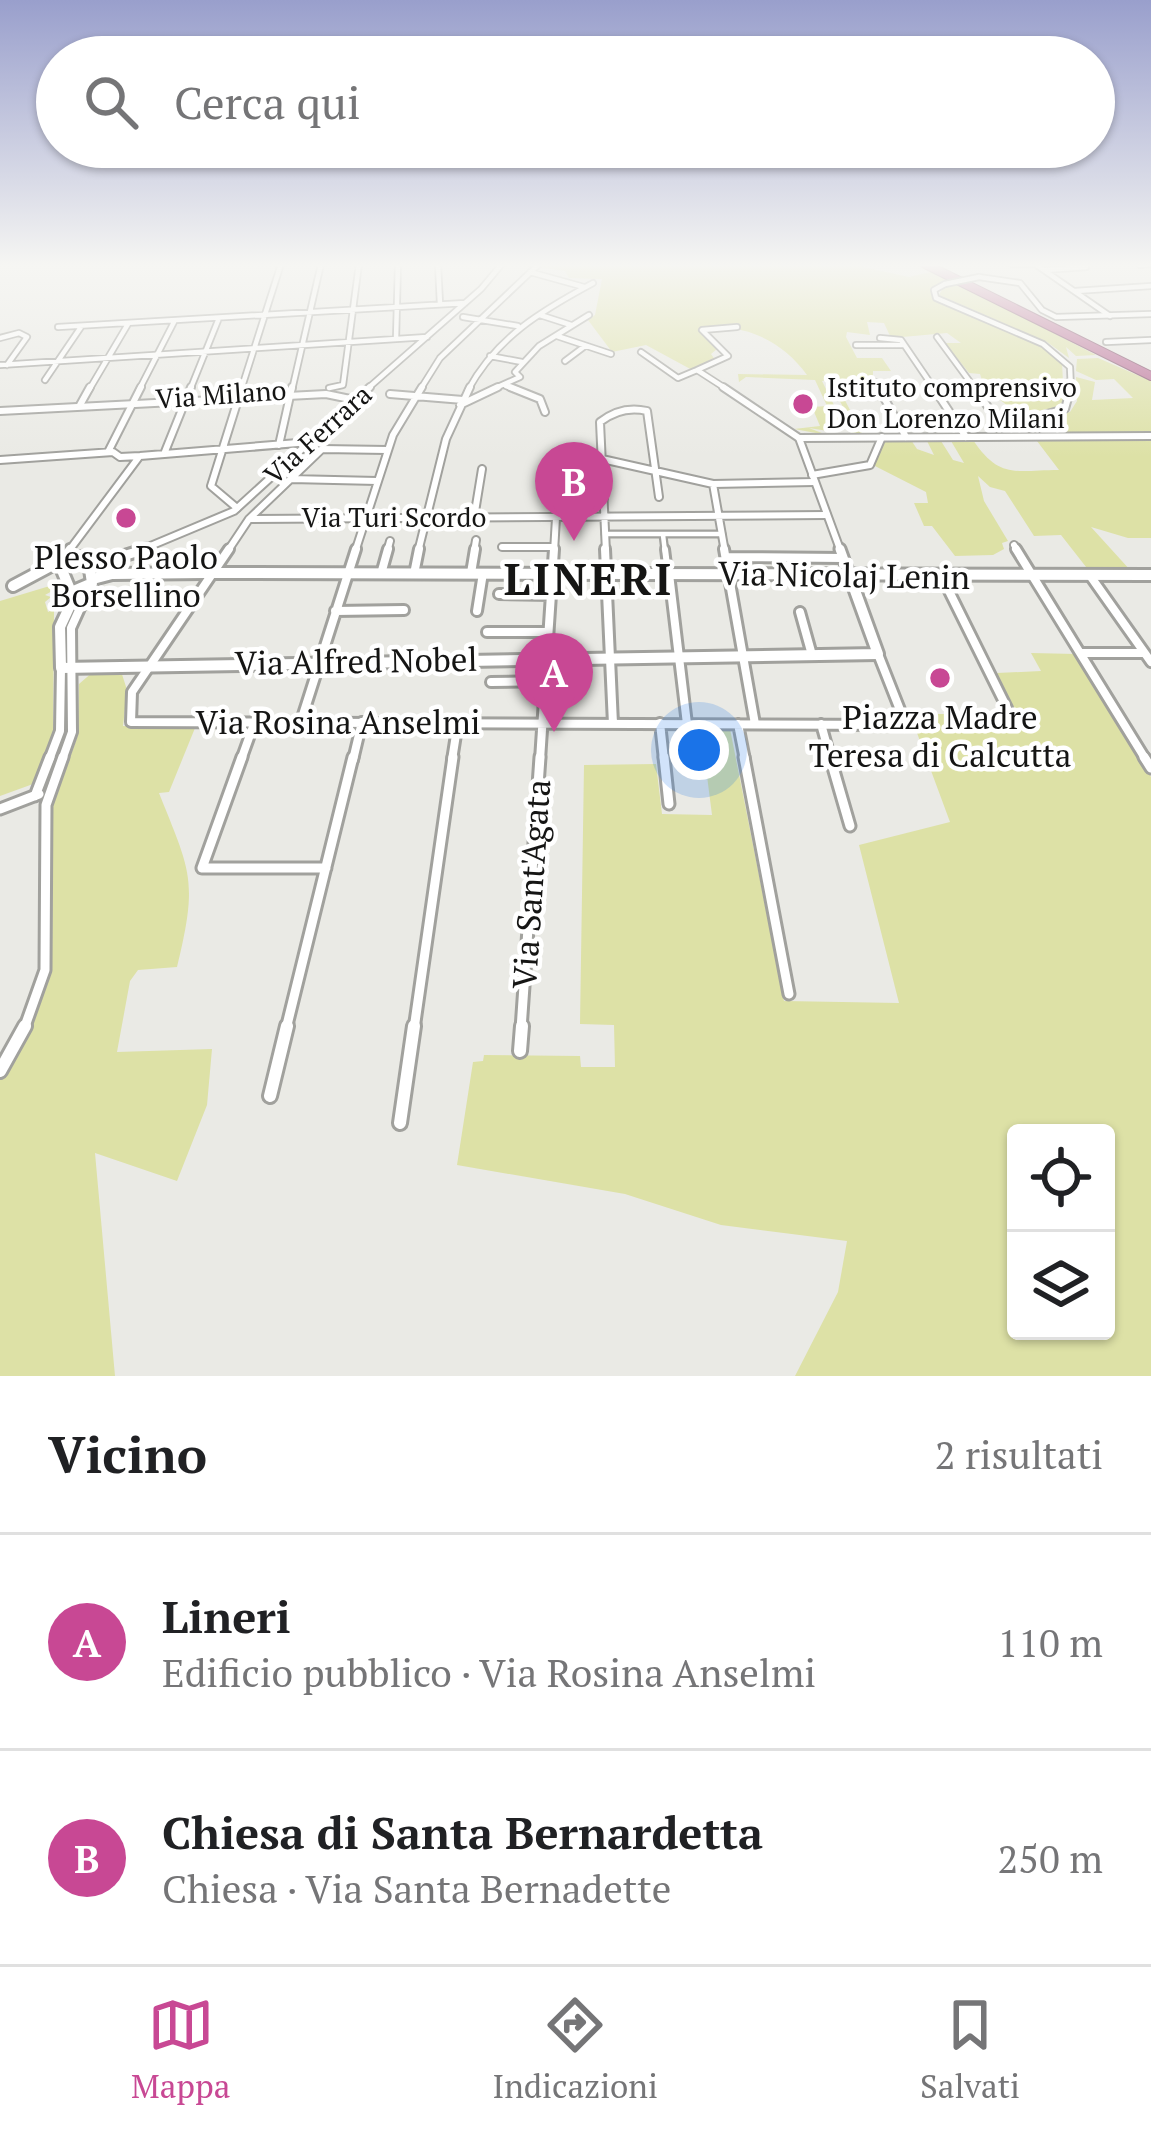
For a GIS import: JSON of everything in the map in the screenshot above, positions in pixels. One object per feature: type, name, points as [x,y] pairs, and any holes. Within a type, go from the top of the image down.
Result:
[{"type":"highway","points":[[1061,328],[1151,372]]},
{"type":"highway","points":[[1067,328],[1151,372]]},
{"type":"main road","points":[[0,589],[62,566],[78,554],[89,561],[91,583]]},
{"type":"main road","points":[[62,566],[74,597],[60,632],[66,668]]},
{"type":"main road","name":"Via Nicolaj Lenin","points":[[71,592],[105,576],[212,573],[1151,575]]},
{"type":"main road","points":[[849,574],[878,654]]},
{"type":"main road","name":"Via Alfred Nobel","points":[[66,668],[878,654]]},
{"type":"street","points":[[45,380],[80,328]]},
{"type":"street","points":[[80,405],[126,328]]},
{"type":"street","points":[[111,452],[170,328]]},
{"type":"street","points":[[164,454],[215,328]]},
{"type":"street","points":[[237,508],[211,486],[261,328]]},
{"type":"street","points":[[278,445],[306,328]]},
{"type":"street","points":[[329,388],[343,386],[351,328]]},
{"type":"street","points":[[396,328],[396,339]]},
{"type":"street","name":"Via Ferrara","points":[[89,561],[105,562],[194,532],[237,508],[437,328]]},
{"type":"street","points":[[300,721],[388,450],[440,358],[471,328]]},
{"type":"street","points":[[414,574],[444,435],[490,356],[518,328]]},
{"type":"street","points":[[390,394],[461,403],[520,377],[515,372],[524,362],[568,328]]},
{"type":"street","points":[[641,352],[678,379],[728,356],[702,330],[723,328]]},
{"type":"street","points":[[995,417],[1047,416],[1065,410],[1071,400],[1070,367],[1050,347],[1006,328]]},
{"type":"street","points":[[0,338],[19,332],[27,337],[3,365]]},
{"type":"street","points":[[556,335],[611,354]]},
{"type":"street","points":[[3,365],[427,337]]},
{"type":"street","points":[[937,337],[1009,437]]},
{"type":"street","points":[[880,338],[901,340],[966,437]]},
{"type":"street","points":[[1105,346],[1151,340]]},
{"type":"street","points":[[861,353],[855,342],[905,345]]},
{"type":"street","points":[[565,361],[586,345]]},
{"type":"street","points":[[490,356],[524,362]]},
{"type":"street","points":[[697,370],[799,438],[1151,436]]},
{"type":"street","points":[[875,382],[906,437]]},
{"type":"street","points":[[505,385],[540,399],[544,412]]},
{"type":"street","name":"Via Milano","points":[[80,405],[97,409],[329,388],[358,398]]},
{"type":"street","name":"Via Milano","points":[[291,393],[358,398]]},
{"type":"street","points":[[124,425],[135,404]]},
{"type":"street","name":"Via Milano","points":[[0,411],[135,404]]},
{"type":"street","points":[[613,724],[600,422],[631,408],[647,411],[659,497]]},
{"type":"street","points":[[602,459],[713,484],[813,479],[870,465],[883,437]]},
{"type":"street","points":[[799,438],[849,574]]},
{"type":"street","points":[[0,460],[111,452],[120,457],[140,456],[310,442]]},
{"type":"street","points":[[150,664],[248,518],[322,449],[388,450]]},
{"type":"street","points":[[62,566],[140,456]]},
{"type":"street","points":[[475,518],[482,469]]},
{"type":"street","points":[[602,475],[560,475],[561,499],[604,499]]},
{"type":"street","points":[[289,479],[377,481]]},
{"type":"street","points":[[713,484],[755,724]]},
{"type":"street","name":"Via Turi Scordo","points":[[248,518],[827,515]]},
{"type":"street","name":"Via Sant'Agata","points":[[520,1051],[556,518]]},
{"type":"street","points":[[84,531],[89,561]]},
{"type":"street","points":[[605,534],[722,534]]},
{"type":"street","points":[[663,534],[687,724]]},
{"type":"street","points":[[476,540],[477,611]]},
{"type":"street","points":[[381,574],[390,541]]},
{"type":"street","points":[[1014,545],[1151,768]]},
{"type":"street","points":[[502,547],[554,547]]},
{"type":"street","points":[[727,557],[843,558]]},
{"type":"street","points":[[941,575],[1006,708]]},
{"type":"street","points":[[1091,577],[1149,656]]},
{"type":"street","points":[[35,796],[60,730],[72,622],[91,583]]},
{"type":"street","points":[[499,595],[550,595]]},
{"type":"street","points":[[335,610],[404,610]]},
{"type":"street","points":[[800,612],[812,655]]},
{"type":"street","points":[[487,632],[548,632]]},
{"type":"street","points":[[1080,653],[1149,656]]},
{"type":"street","name":"Via Rosina Anselmi","points":[[150,664],[132,692],[130,722],[906,725],[878,654]]},
{"type":"street","points":[[0,1071],[24,1029],[45,970],[46,805],[73,724],[66,668]]},
{"type":"street","points":[[490,682],[545,681]]},
{"type":"street","points":[[254,721],[202,868],[326,868]]},
{"type":"street","points":[[270,1096],[362,722]]},
{"type":"street","points":[[400,1123],[458,722]]},
{"type":"street","points":[[660,723],[669,804]]},
{"type":"street","points":[[738,724],[789,994]]},
{"type":"street","points":[[820,724],[850,826]]},
{"type":"street","points":[[0,808],[51,790]]},
{"type":"green space","points":[[594,328],[714,328],[700,330],[717,349],[711,354],[716,361],[694,371],[646,345],[612,352]]},
{"type":"green space","points":[[732,328],[868,328],[870,335],[847,332],[846,337],[857,358],[882,358],[891,371],[873,371],[873,389],[856,380],[836,383],[863,435],[834,435],[857,432],[828,380],[822,381],[834,405],[830,406],[844,427],[834,432],[809,428],[827,435],[794,429],[820,426],[812,407],[827,406],[815,380],[746,377],[739,382],[738,374],[807,375],[774,343]]},
{"type":"green space","points":[[886,328],[999,328],[1044,347],[1062,363],[1064,401],[1049,411],[1017,414],[984,386],[980,374],[969,373],[945,343],[961,343],[947,333],[891,338]]},
{"type":"green space","points":[[1015,328],[1044,328],[1096,355],[1076,356],[1066,347],[1069,358]]},
{"type":"green space","points":[[1098,358],[1151,381],[1151,433],[1062,435],[1055,426],[1023,420],[1070,412],[1077,401],[1076,377],[1095,382],[1092,400],[1133,398],[1114,379],[1096,380],[1076,371],[1077,359]]},
{"type":"green space","points":[[1151,439],[1151,538],[1128,538],[1091,527],[1131,571],[1090,572],[1061,535],[1034,536],[1005,491],[990,487],[978,476],[984,501],[1008,541],[993,555],[955,556],[932,526],[924,526],[914,503],[928,503],[926,492],[873,465],[885,440],[911,440],[917,449],[934,455],[927,441],[941,441],[953,460],[964,463],[951,441],[973,440],[992,462],[1020,471],[1059,470],[1037,441]]},
{"type":"green space","points":[[53,585],[45,602],[48,612],[54,609],[53,733],[33,784],[0,796],[0,601]]},
{"type":"green space","points":[[1031,653],[1076,654],[1151,777],[1151,1376],[795,1376],[838,1292],[847,1241],[721,1225],[625,1194],[457,1165],[473,1062],[483,1061],[484,1055],[580,1056],[581,1067],[615,1067],[614,1025],[580,1024],[584,765],[656,764],[662,814],[712,815],[701,729],[730,729],[784,1001],[899,1003],[859,845],[950,822],[910,714],[1017,714],[997,673],[1041,671]]},
{"type":"green space","points":[[94,671],[121,671],[127,690],[123,726],[195,728],[169,792],[159,793],[188,877],[188,914],[177,967],[138,970],[130,981],[117,1052],[212,1049],[207,1105],[177,1181],[95,1153],[115,1376],[0,1376],[0,1080],[31,1027],[52,958],[53,805],[78,735],[79,684]]},
{"type":"place","name":"Istituto comprensivo Don Lorenzo Milani","points":[[803,404]]},
{"type":"place","name":"Plesso Paolo Borsellino","points":[[126,518]]},
{"type":"place","name":"Chiesa di Santa Bernardetta","points":[[574,541]]},
{"type":"place","name":"Piazza Madre Teresa di Calcutta","points":[[940,678]]},
{"type":"place","name":"Lineri","points":[[554,732]]},
{"type":"district","name":"LINERI","points":[[589,579]]}]
